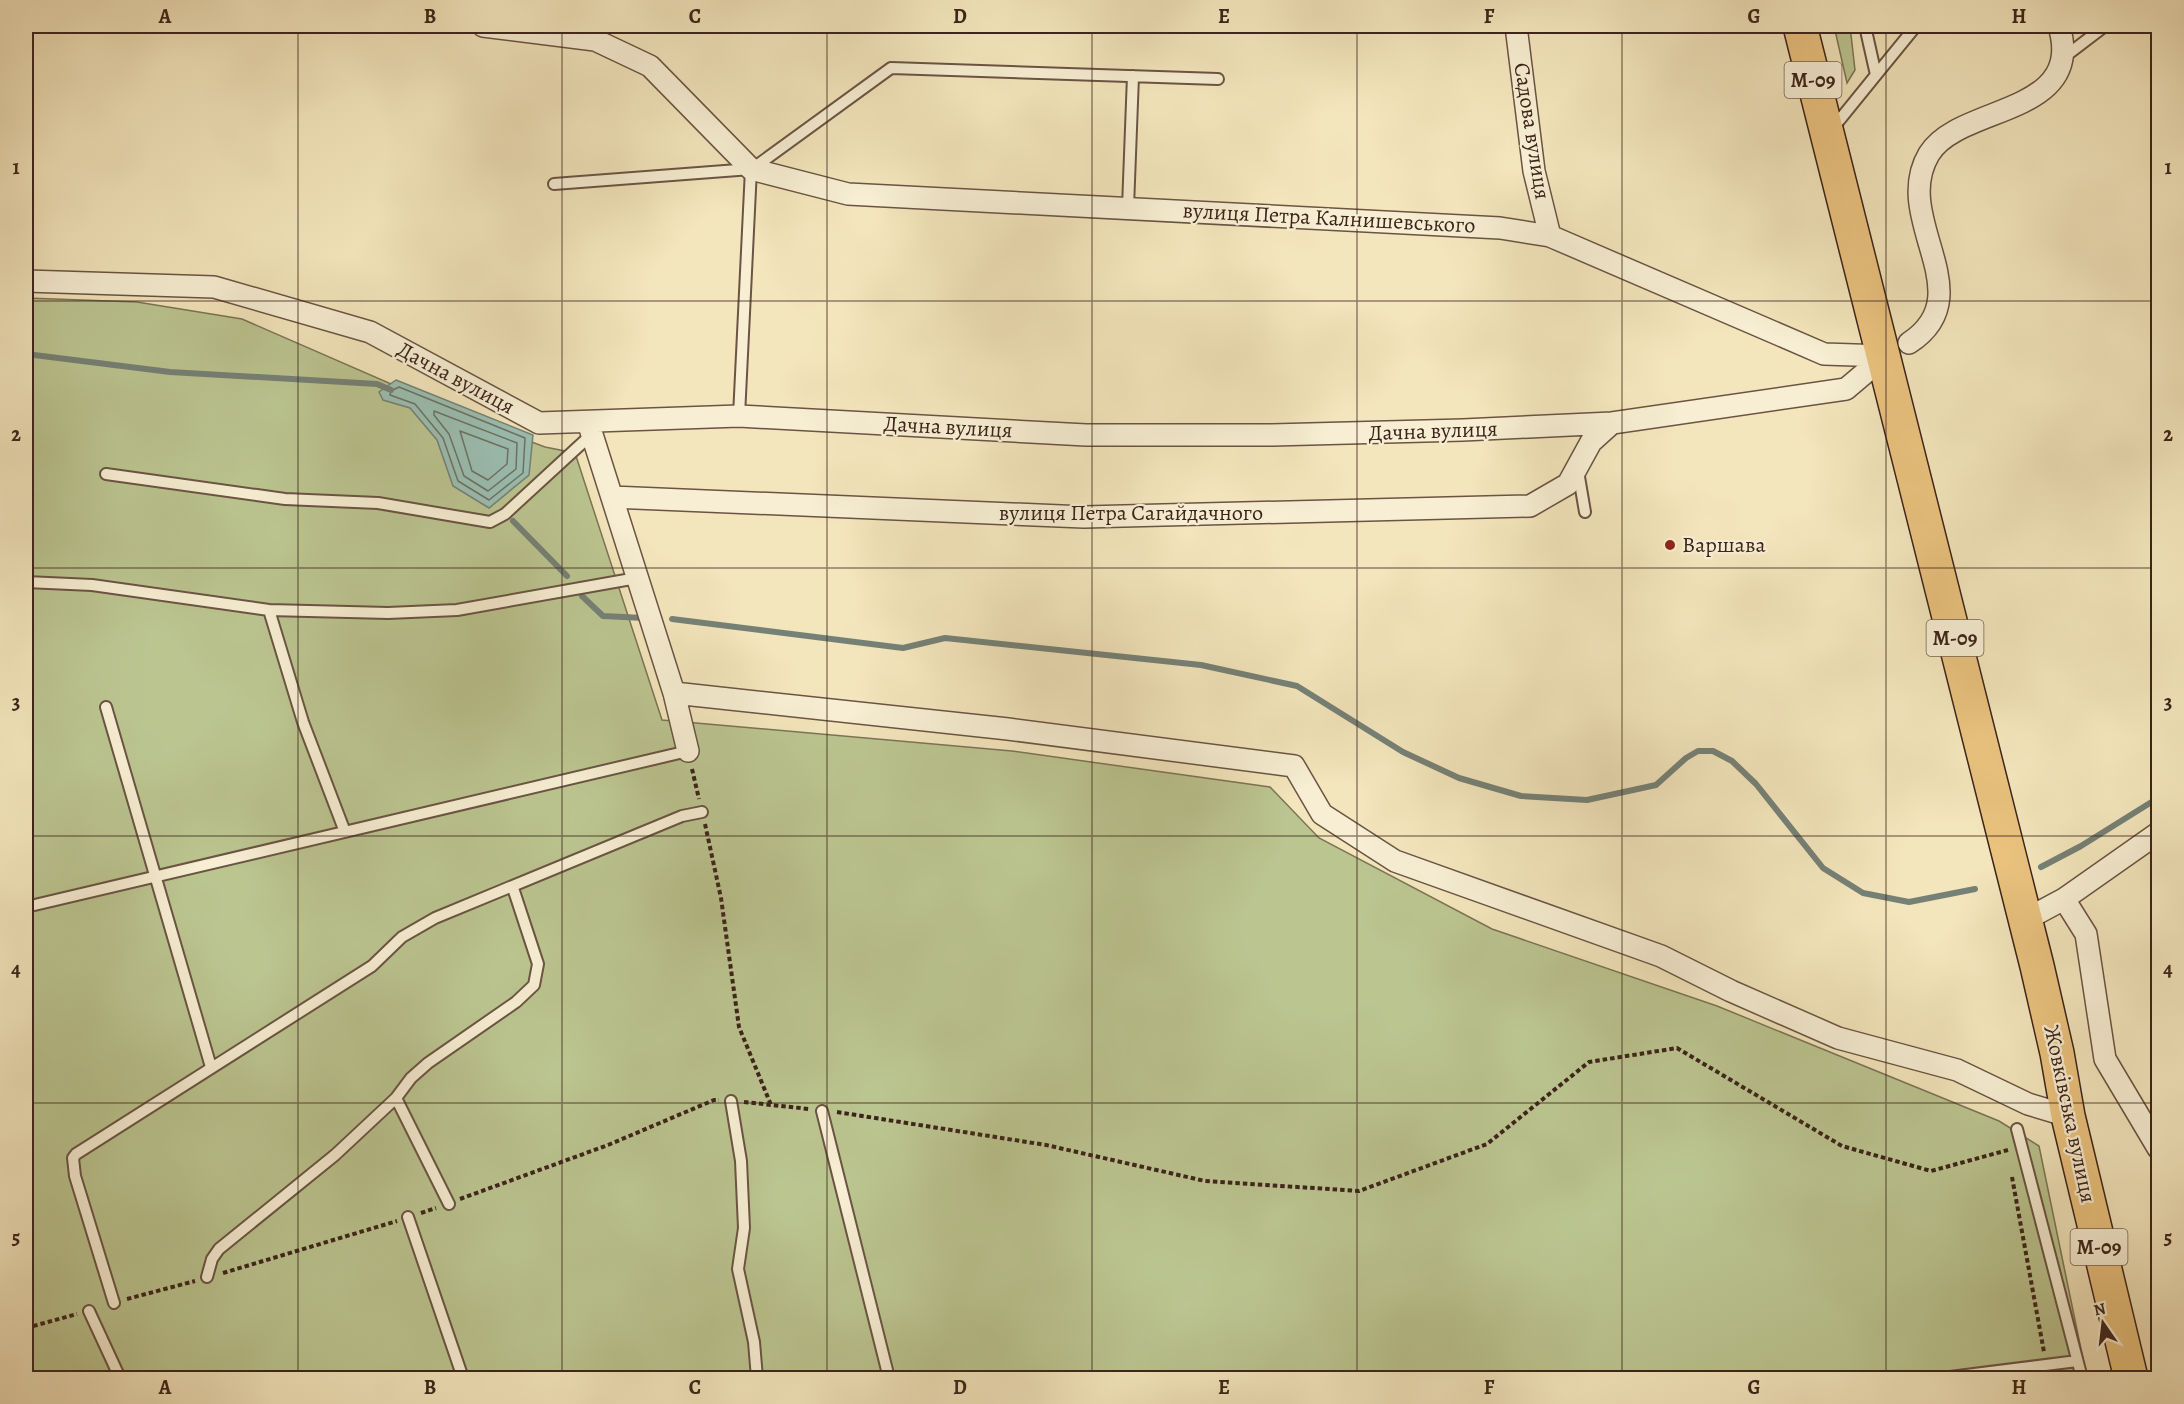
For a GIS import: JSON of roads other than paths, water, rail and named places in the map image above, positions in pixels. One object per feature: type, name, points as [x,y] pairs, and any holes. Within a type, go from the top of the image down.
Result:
[{"type":"highway","name":"М-09","points":[[1800,26],[1827,135],[1897,349],[2025,920]]},
{"type":"highway","name":"Жовківська вулиця","points":[[2025,920],[2057,1053],[2068,1116],[2131,1378]]},
{"type":"street","points":[[483,26],[595,40],[650,66],[752,169]]},
{"type":"street","name":"Садова вулиця","points":[[1516,26],[1534,171],[1550,236]]},
{"type":"street","points":[[2059,26],[2060,60]]},
{"type":"street","name":"Дачна вулиця","points":[[26,281],[214,287],[370,332],[539,423],[590,428],[739,416],[1086,435],[1272,435],[1464,430],[1612,423],[1705,415],[1846,389],[1897,349],[1929,328],[1940,302],[1936,270],[1918,200],[1918,186],[1924,162],[1931,151],[1943,140],[2038,94],[2057,71],[2060,60]]},
{"type":"street","name":"вулиця Петра Калнишевського","points":[[752,169],[848,194],[1500,228],[1550,236],[1824,354],[1897,349]]},
{"type":"street","name":"вулиця Петра Сагайдачного","points":[[612,497],[1084,517],[1530,506],[1568,484],[1591,442],[1612,423]]},
{"type":"street","points":[[590,428],[674,693],[688,751]]},
{"type":"street","points":[[674,693],[1008,729],[1294,766],[1322,814],[1395,861],[1661,956],[1731,991],[1838,1038],[1957,1070],[2028,1104],[2068,1116]]},
{"type":"street","points":[[2025,920],[2064,899],[2158,833]]},
{"type":"street","points":[[2064,899],[2086,933],[2105,1059],[2158,1148]]},
{"type":"lane","points":[[1865,26],[1876,75]]},
{"type":"lane","points":[[1827,135],[1916,26]]},
{"type":"lane","points":[[2060,60],[2105,26]]},
{"type":"lane","points":[[554,184],[752,169],[891,68],[1218,79]]},
{"type":"lane","points":[[1128,207],[1133,76]]},
{"type":"lane","points":[[739,416],[752,169]]},
{"type":"lane","points":[[106,474],[285,499],[378,503],[489,522],[506,514],[590,428]]},
{"type":"lane","points":[[1577,467],[1585,512]]},
{"type":"lane","points":[[26,582],[92,585],[269,610],[388,614],[456,610],[637,578]]},
{"type":"lane","points":[[269,610],[303,722],[345,832]]},
{"type":"lane","points":[[106,707],[211,1067]]},
{"type":"lane","points":[[26,907],[688,751]]},
{"type":"lane","points":[[114,1303],[75,1176],[73,1158],[211,1067],[372,966],[402,937],[416,928],[448,912],[513,888],[672,820],[702,812]]},
{"type":"lane","points":[[207,1278],[212,1259],[219,1249],[335,1155],[396,1098],[411,1078],[516,1002],[536,980],[538,964],[513,888]]},
{"type":"lane","points":[[396,1098],[449,1204]]},
{"type":"lane","points":[[731,1101],[742,1183],[744,1228],[738,1269],[754,1342],[757,1378]]},
{"type":"lane","points":[[822,1111],[889,1378]]},
{"type":"lane","points":[[2017,1129],[2082,1378]]},
{"type":"lane","points":[[408,1217],[463,1378]]},
{"type":"lane","points":[[89,1311],[120,1378]]},
{"type":"lane","points":[[1942,1378],[2077,1361]]},
{"type":"water","points":[[396,380],[533,435],[529,475],[489,508],[453,486],[437,440],[410,408],[383,400],[379,392]]},
{"type":"waterway","points":[[26,354],[170,372],[377,384],[391,390]]},
{"type":"waterway","points":[[513,521],[567,576]]},
{"type":"waterway","points":[[582,596],[603,616],[644,618]]},
{"type":"waterway","points":[[672,619],[903,648],[945,638],[1201,665],[1297,686],[1403,752],[1459,778],[1521,796],[1587,800],[1656,785],[1686,758],[1698,751],[1713,751],[1732,761],[1756,784],[1823,868],[1863,893],[1909,902],[1975,889]]},
{"type":"waterway","points":[[2041,867],[2081,846],[2158,798]]},
{"type":"place","name":"Варшава","points":[[1670,545]]}]
